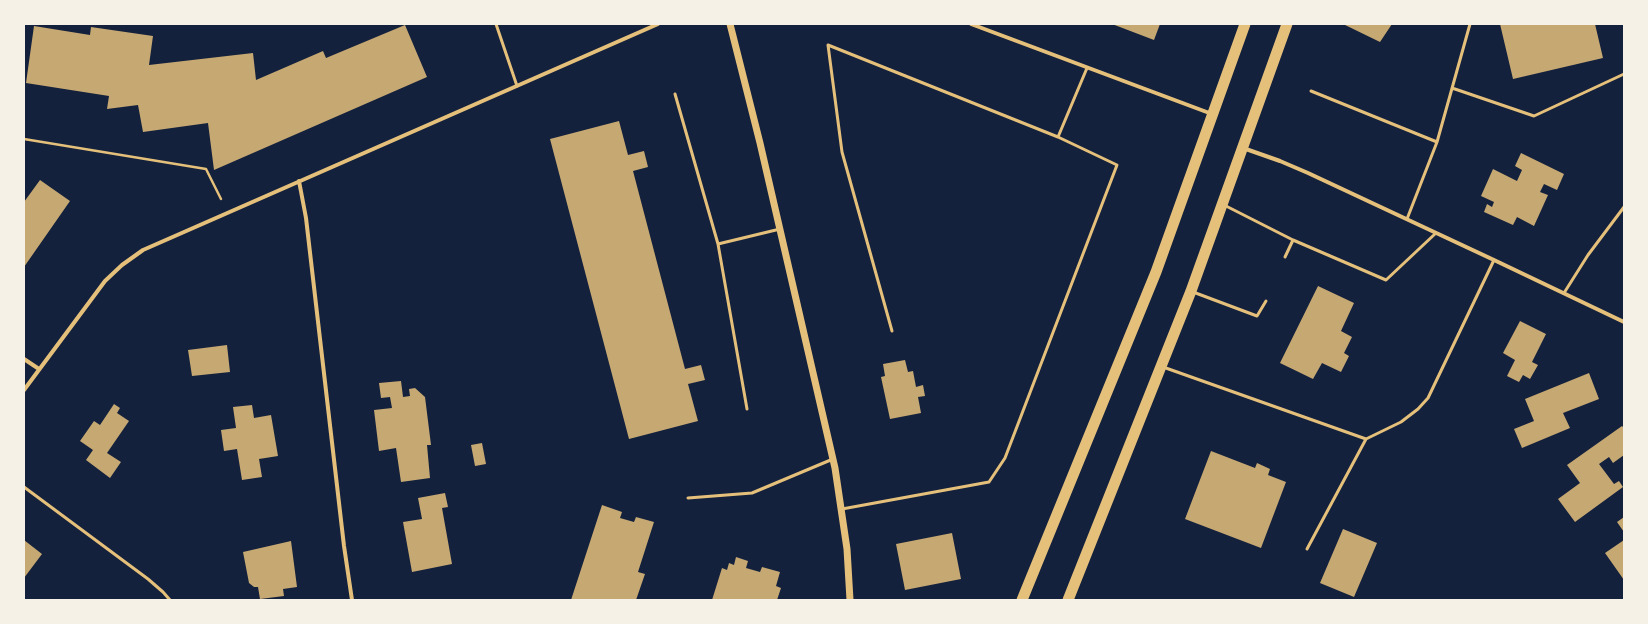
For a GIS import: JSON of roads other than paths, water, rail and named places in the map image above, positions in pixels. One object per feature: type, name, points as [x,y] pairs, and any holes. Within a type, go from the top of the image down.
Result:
[{"type":"highway","points":[[1022,600],[1156,272],[1245,24]]},
{"type":"highway","points":[[1068,600],[1191,291],[1287,24]]},
{"type":"highway","points":[[1075,600],[1096,530]]},
{"type":"street","points":[[24,390],[90,301],[122,265],[143,250],[658,24]]},
{"type":"street","points":[[730,24],[780,229],[833,459],[842,509],[847,549],[850,600]]},
{"type":"street","points":[[971,24],[1213,114]]},
{"type":"street","points":[[1242,148],[1301,170],[1624,322]]},
{"type":"street","points":[[299,181],[306,218],[344,546],[352,600]]},
{"type":"street","points":[[24,359],[39,369]]},
{"type":"lane","points":[[496,24],[517,86]]},
{"type":"lane","points":[[1407,219],[1437,142],[1470,24]]},
{"type":"lane","points":[[842,509],[989,482],[1005,458],[1117,165],[1058,137],[828,45],[842,152],[892,331]]},
{"type":"lane","points":[[1058,137],[1087,68]]},
{"type":"lane","points":[[1452,88],[1534,116],[1624,74]]},
{"type":"lane","points":[[1311,90],[1437,142]]},
{"type":"lane","points":[[675,94],[718,244],[747,409]]},
{"type":"lane","points":[[1222,204],[1293,240],[1386,280],[1436,233]]},
{"type":"lane","points":[[1564,293],[1588,255],[1624,207]]},
{"type":"lane","points":[[718,244],[780,229]]},
{"type":"lane","points":[[1285,257],[1293,240]]},
{"type":"lane","points":[[1307,549],[1366,440],[1401,422],[1418,409],[1428,398],[1494,260]]},
{"type":"lane","points":[[1191,291],[1257,316],[1266,301]]},
{"type":"lane","points":[[1162,366],[1366,440]]},
{"type":"lane","points":[[688,498],[752,493],[833,459]]},
{"type":"lane","points":[[24,487],[148,579],[170,600]]}]
